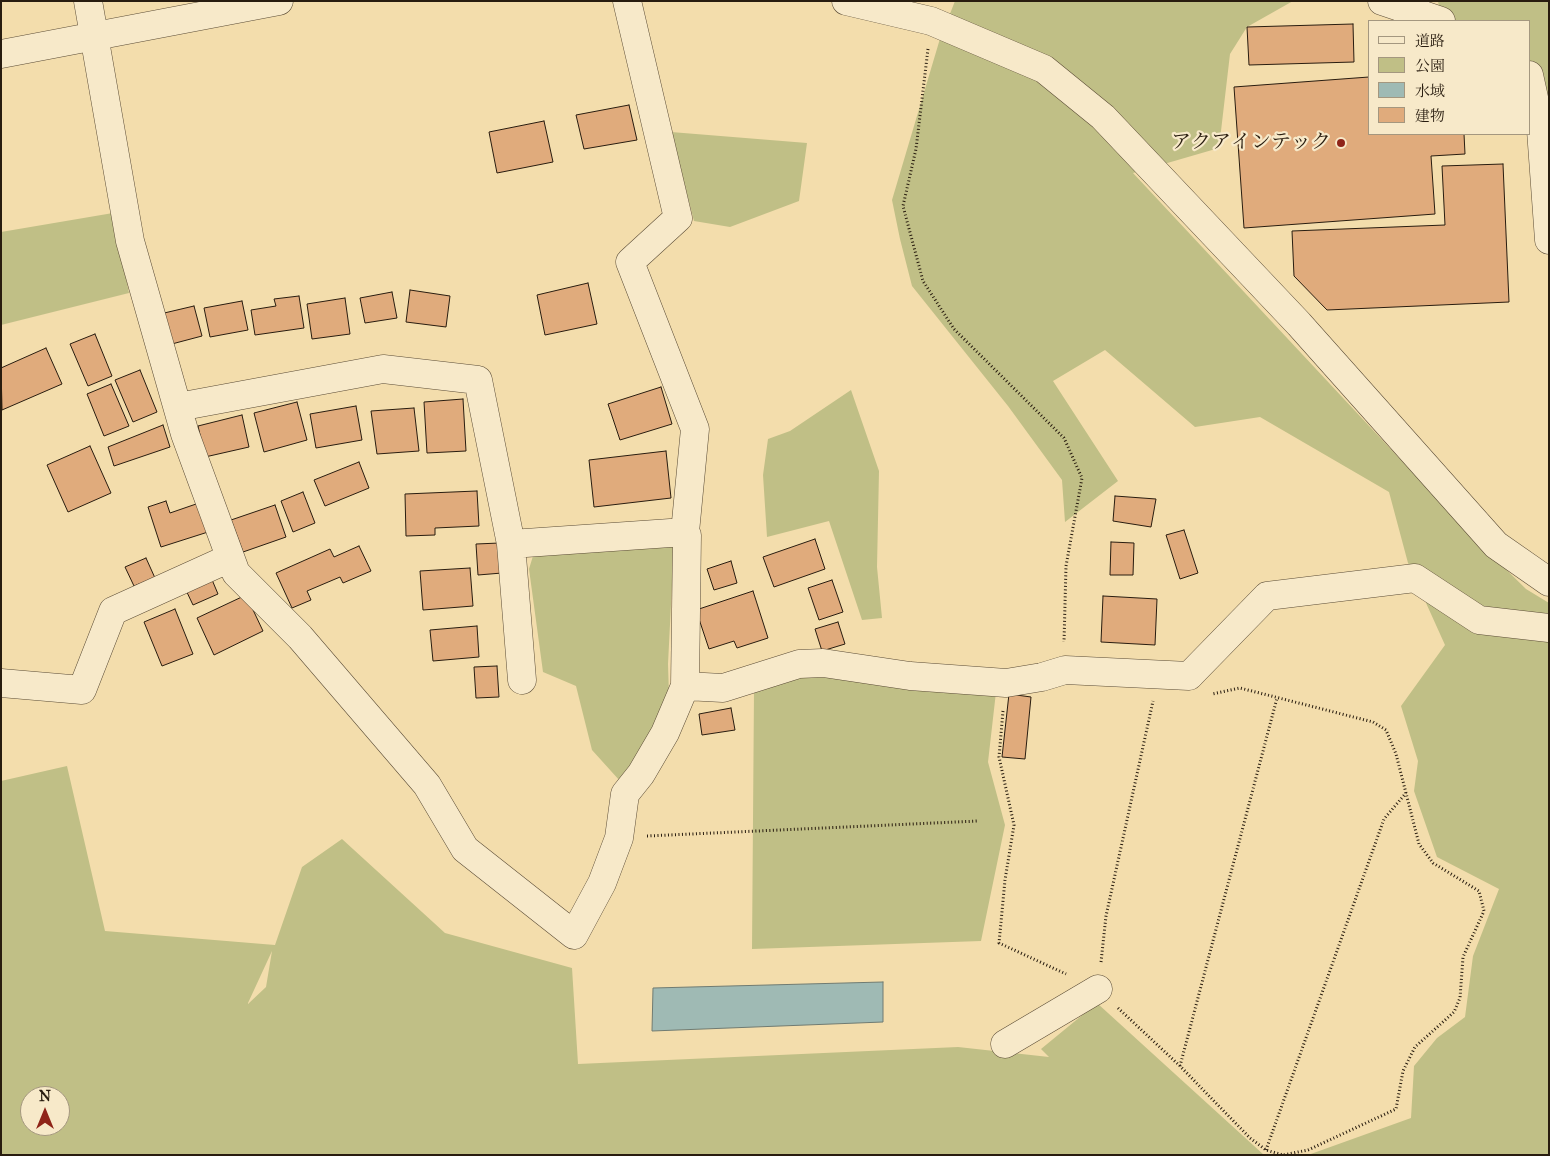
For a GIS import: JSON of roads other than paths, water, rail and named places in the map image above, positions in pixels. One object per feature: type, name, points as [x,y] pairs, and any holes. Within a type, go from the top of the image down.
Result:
[{"type":"street","points":[[88,1],[130,241],[178,407],[236,573],[300,636],[427,785],[465,849],[574,935],[602,883],[619,838],[626,794],[641,774],[665,733],[685,686],[687,534],[685,532],[695,429],[630,262],[678,218],[628,1]]},
{"type":"street","points":[[1,54],[279,1]]},
{"type":"street","points":[[846,1],[934,11],[1044,69],[1103,117],[1299,324],[1496,545],[1549,582]]},
{"type":"street","points":[[1382,1],[1438,20]]},
{"type":"street","points":[[1433,1],[1441,20]]},
{"type":"street","points":[[1530,80],[1540,130],[1549,240]]},
{"type":"street","points":[[178,407],[383,369],[478,380],[510,544],[522,680]]},
{"type":"street","points":[[510,544],[685,532]]},
{"type":"street","points":[[1,683],[82,690],[113,611],[230,558]]},
{"type":"street","points":[[685,686],[723,688],[799,664],[824,663],[910,676],[1006,683],[1042,677],[1065,670],[1189,676],[1267,596],[1415,578],[1479,620],[1549,628]]},
{"type":"street","points":[[1005,1044],[1098,989]]},
{"type":"water","points":[[883,982],[883,1022],[652,1031],[653,988]]},
{"type":"place","name":"アクアインテック","points":[[1341,143]]}]
